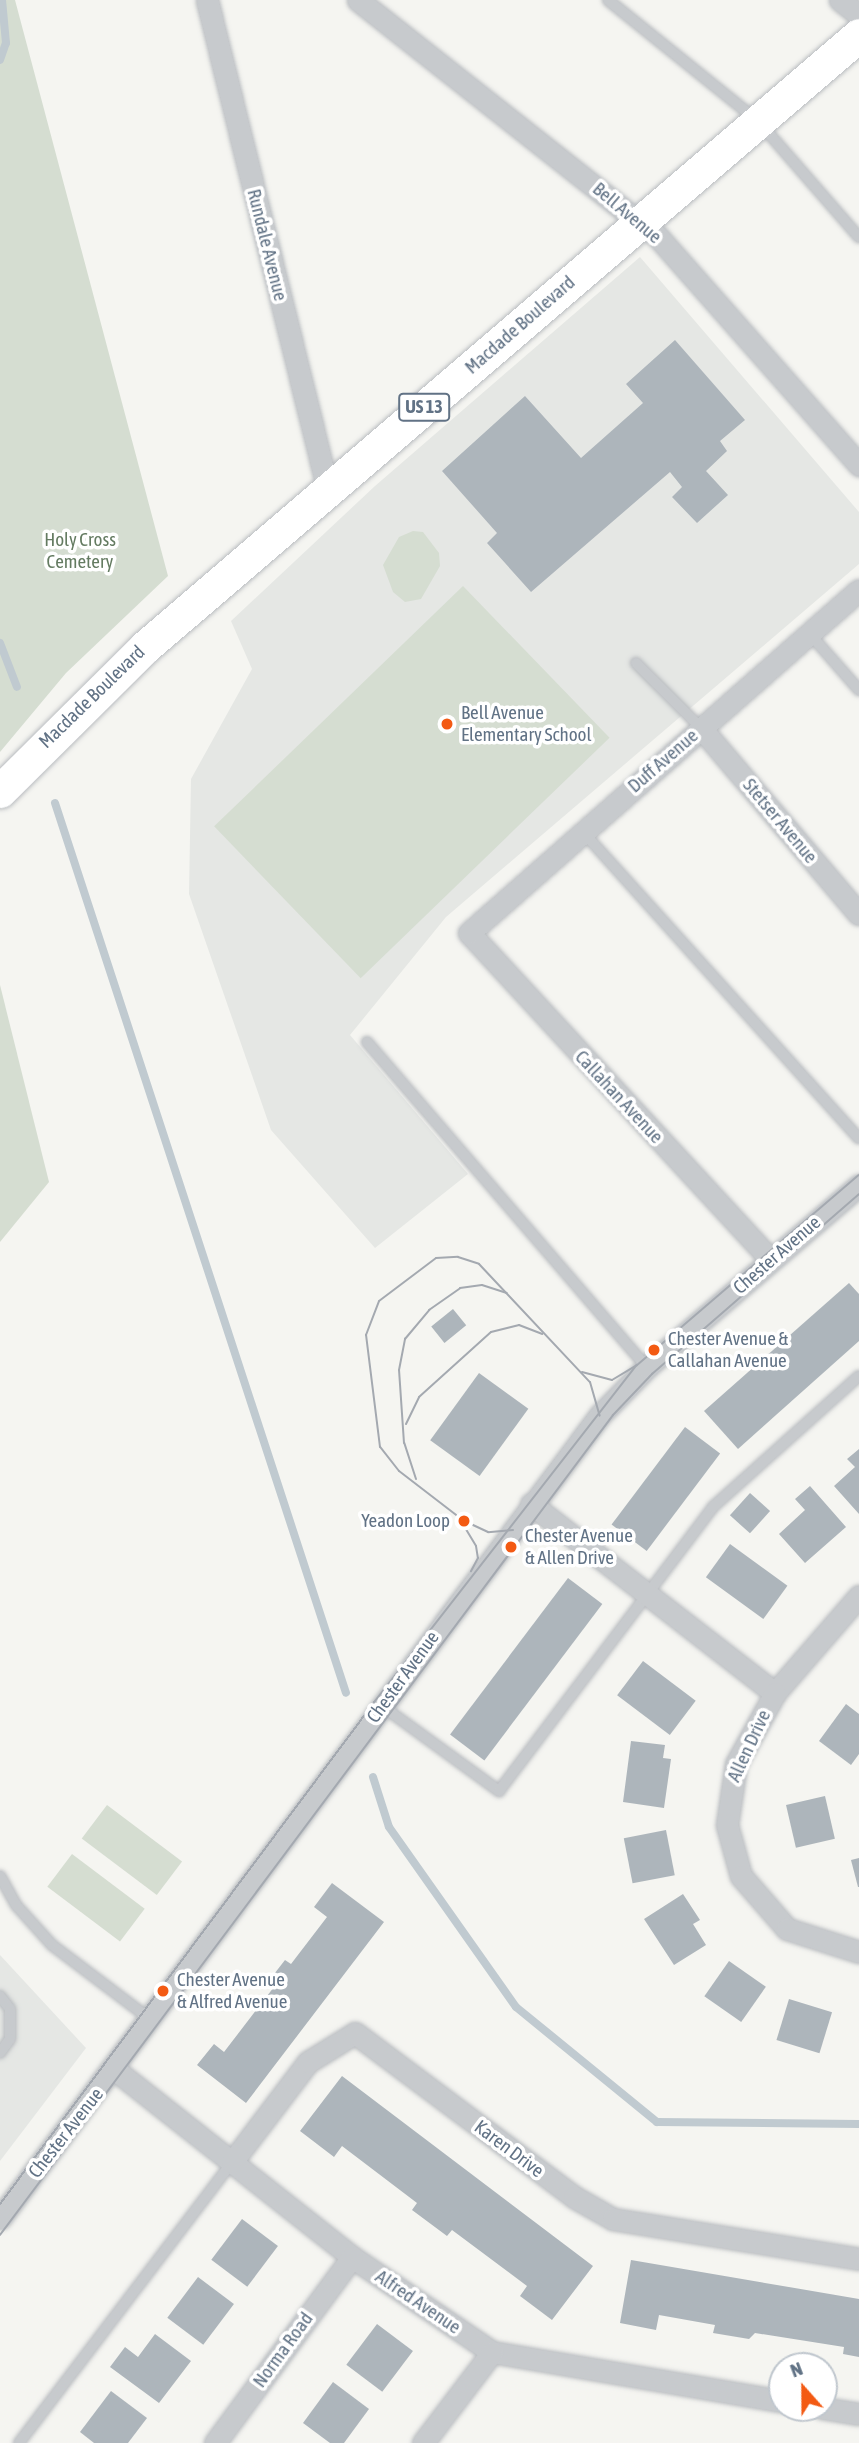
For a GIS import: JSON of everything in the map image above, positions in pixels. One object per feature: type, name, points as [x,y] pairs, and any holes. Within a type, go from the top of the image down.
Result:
[{"type":"main road","name":"Macdade Boulevard","points":[[0,791],[109,679],[859,35]]},
{"type":"street","name":"Rundale Avenue","points":[[207,0],[328,490]]},
{"type":"street","name":"Bell Avenue","points":[[358,0],[640,222],[859,465]]},
{"type":"street","points":[[840,0],[859,15]]},
{"type":"street","name":"Duff Avenue","points":[[469,933],[859,590]]},
{"type":"street","name":"Stetser Avenue","points":[[701,728],[859,914]]},
{"type":"street","name":"Callahan Avenue","points":[[469,933],[771,1260]]},
{"type":"street","name":"Chester Avenue","points":[[0,2218],[114,2070],[531,1504],[600,1415],[647,1367],[859,1185]]},
{"type":"street","name":"Allen Drive","points":[[531,1504],[775,1693],[736,1765],[727,1794],[731,1850],[741,1876],[787,1929],[859,1952]]},
{"type":"street","points":[[775,1693],[859,1596]]},
{"type":"street","name":"Karen Drive","points":[[232,2162],[308,2062],[355,2033],[574,2197],[613,2219],[859,2259]]},
{"type":"street","name":"Alfred Avenue","points":[[114,2070],[352,2257],[492,2352],[768,2399]]},
{"type":"street","name":"Norma Road","points":[[215,2443],[352,2257]]},
{"type":"street","points":[[423,2443],[492,2352]]},
{"type":"street","points":[[838,2411],[859,2414]]},
{"type":"lane","points":[[608,0],[758,121],[859,237]]},
{"type":"lane","points":[[809,634],[859,690]]},
{"type":"lane","points":[[636,663],[701,728]]},
{"type":"lane","points":[[583,832],[859,1139]]},
{"type":"lane","points":[[367,1042],[647,1367]]},
{"type":"lane","points":[[382,1706],[499,1791],[649,1596],[713,1507],[859,1376]]},
{"type":"lane","points":[[0,1876],[16,1905],[52,1945],[151,2020]]},
{"type":"lane","points":[[0,1996],[10,2009],[10,2039],[0,2053]]},
{"type":"lane","points":[[19,2443],[232,2162]]},
{"type":"shaded area","name":"Bell Avenue Elementary School","points":[[640,257],[859,512],[859,564],[446,917],[350,1035],[468,1174],[375,1248],[271,1130],[189,894],[191,779],[252,669],[231,621],[375,486]]},
{"type":"shaded area","points":[[0,1955],[86,2048],[0,2161]]},
{"type":"green space","name":"Holy Cross Cemetery","points":[[0,0],[15,0],[168,576],[66,673],[0,752]]},
{"type":"green space","points":[[413,531],[423,532],[439,553],[440,566],[421,599],[405,602],[393,592],[383,565],[399,537]]},
{"type":"green space","points":[[463,586],[610,738],[361,978],[214,826]]},
{"type":"green space","points":[[0,985],[49,1182],[0,1242]]},
{"type":"green space","points":[[107,1805],[182,1862],[157,1895],[82,1839]]},
{"type":"green space","points":[[72,1854],[145,1909],[120,1942],[47,1887]]},
{"type":"building","points":[[675,340],[745,420],[720,441],[727,451],[706,471],[728,495],[697,523],[672,497],[682,487],[670,472],[531,592],[487,543],[497,533],[442,471],[525,396],[581,458],[643,403],[626,384]]},
{"type":"building","points":[[849,1283],[859,1294],[859,1341],[738,1449],[704,1411]]},
{"type":"building","points":[[453,1309],[466,1325],[444,1343],[431,1327]]},
{"type":"building","points":[[479,1373],[528,1409],[480,1476],[430,1440]]},
{"type":"building","points":[[685,1427],[720,1453],[647,1551],[612,1524]]},
{"type":"building","points":[[859,1449],[859,1514],[834,1486],[855,1467],[847,1459]]},
{"type":"building","points":[[810,1486],[846,1527],[805,1563],[779,1534],[805,1510],[795,1499]]},
{"type":"building","points":[[750,1493],[770,1511],[750,1533],[730,1515]]},
{"type":"building","points":[[730,1544],[787,1586],[763,1619],[706,1577]]},
{"type":"building","points":[[568,1578],[602,1604],[484,1760],[450,1735]]},
{"type":"building","points":[[643,1661],[696,1701],[670,1735],[617,1695]]},
{"type":"building","points":[[846,1704],[859,1714],[859,1754],[851,1765],[819,1741]]},
{"type":"building","points":[[631,1741],[665,1745],[663,1758],[671,1759],[664,1808],[623,1802]]},
{"type":"building","points":[[825,1796],[835,1839],[796,1848],[786,1805]]},
{"type":"building","points":[[666,1830],[675,1875],[633,1883],[624,1838]]},
{"type":"building","points":[[859,1858],[859,1887],[858,1887],[851,1860]]},
{"type":"building","points":[[332,1883],[384,1922],[246,2103],[197,2065],[214,2044],[224,2052],[277,1983],[271,1978],[285,1960],[291,1964],[327,1917],[314,1907]]},
{"type":"building","points":[[683,1894],[700,1920],[693,1924],[706,1945],[674,1965],[644,1919]]},
{"type":"building","points":[[729,1961],[766,1987],[741,2022],[704,1996]]},
{"type":"building","points":[[789,1999],[832,2012],[819,2053],[776,2040]]},
{"type":"building","points":[[342,2076],[593,2266],[552,2320],[520,2296],[527,2286],[452,2230],[447,2236],[412,2210],[417,2203],[342,2146],[334,2157],[300,2131]]},
{"type":"building","points":[[242,2219],[278,2246],[247,2287],[211,2260]]},
{"type":"building","points":[[631,2260],[859,2299],[859,2357],[843,2354],[844,2347],[755,2333],[749,2339],[713,2333],[715,2325],[659,2315],[656,2330],[620,2323]]},
{"type":"building","points":[[198,2277],[234,2304],[203,2345],[167,2318]]},
{"type":"building","points":[[377,2324],[413,2351],[382,2392],[346,2365]]},
{"type":"building","points":[[155,2334],[191,2361],[159,2403],[110,2367],[125,2347],[138,2357]]},
{"type":"building","points":[[333,2382],[369,2409],[344,2443],[330,2443],[303,2423]]},
{"type":"building","points":[[111,2391],[147,2418],[128,2443],[94,2443],[80,2432]]},
{"type":"waterway","points":[[0,60],[6,43],[2,0]]},
{"type":"waterway","points":[[0,643],[17,687]]},
{"type":"waterway","points":[[55,803],[346,1693]]},
{"type":"waterway","points":[[373,1777],[389,1827],[516,2007],[657,2122],[859,2124]]},
{"type":"tram line","points":[[582,1372],[612,1380],[637,1365],[859,1175]]},
{"type":"tram line","points":[[0,2235],[613,1415],[652,1374],[859,1194]]},
{"type":"tram line","points":[[513,1530],[488,1532],[464,1521],[399,1471],[380,1447],[366,1335],[379,1301],[436,1258],[458,1257],[479,1264],[590,1382],[600,1416]]},
{"type":"tram line","points":[[416,1479],[404,1443],[399,1370],[405,1339],[429,1310],[460,1288],[482,1285],[507,1293]]},
{"type":"tram line","points":[[406,1424],[419,1397],[491,1332],[519,1325],[542,1334]]},
{"type":"tram line","points":[[0,2204],[375,1701],[637,1365]]},
{"type":"tram line","points":[[461,1521],[476,1546],[478,1558],[471,1571]]},
{"type":"place","name":"Bell Avenue Elementary School","points":[[447,724]]},
{"type":"place","name":"Chester Avenue & Callahan Avenue","points":[[654,1350]]},
{"type":"place","name":"Yeadon Loop","points":[[464,1521]]},
{"type":"place","name":"Chester Avenue & Allen Drive","points":[[511,1547]]},
{"type":"place","name":"Chester Avenue & Alfred Avenue","points":[[163,1991]]}]
